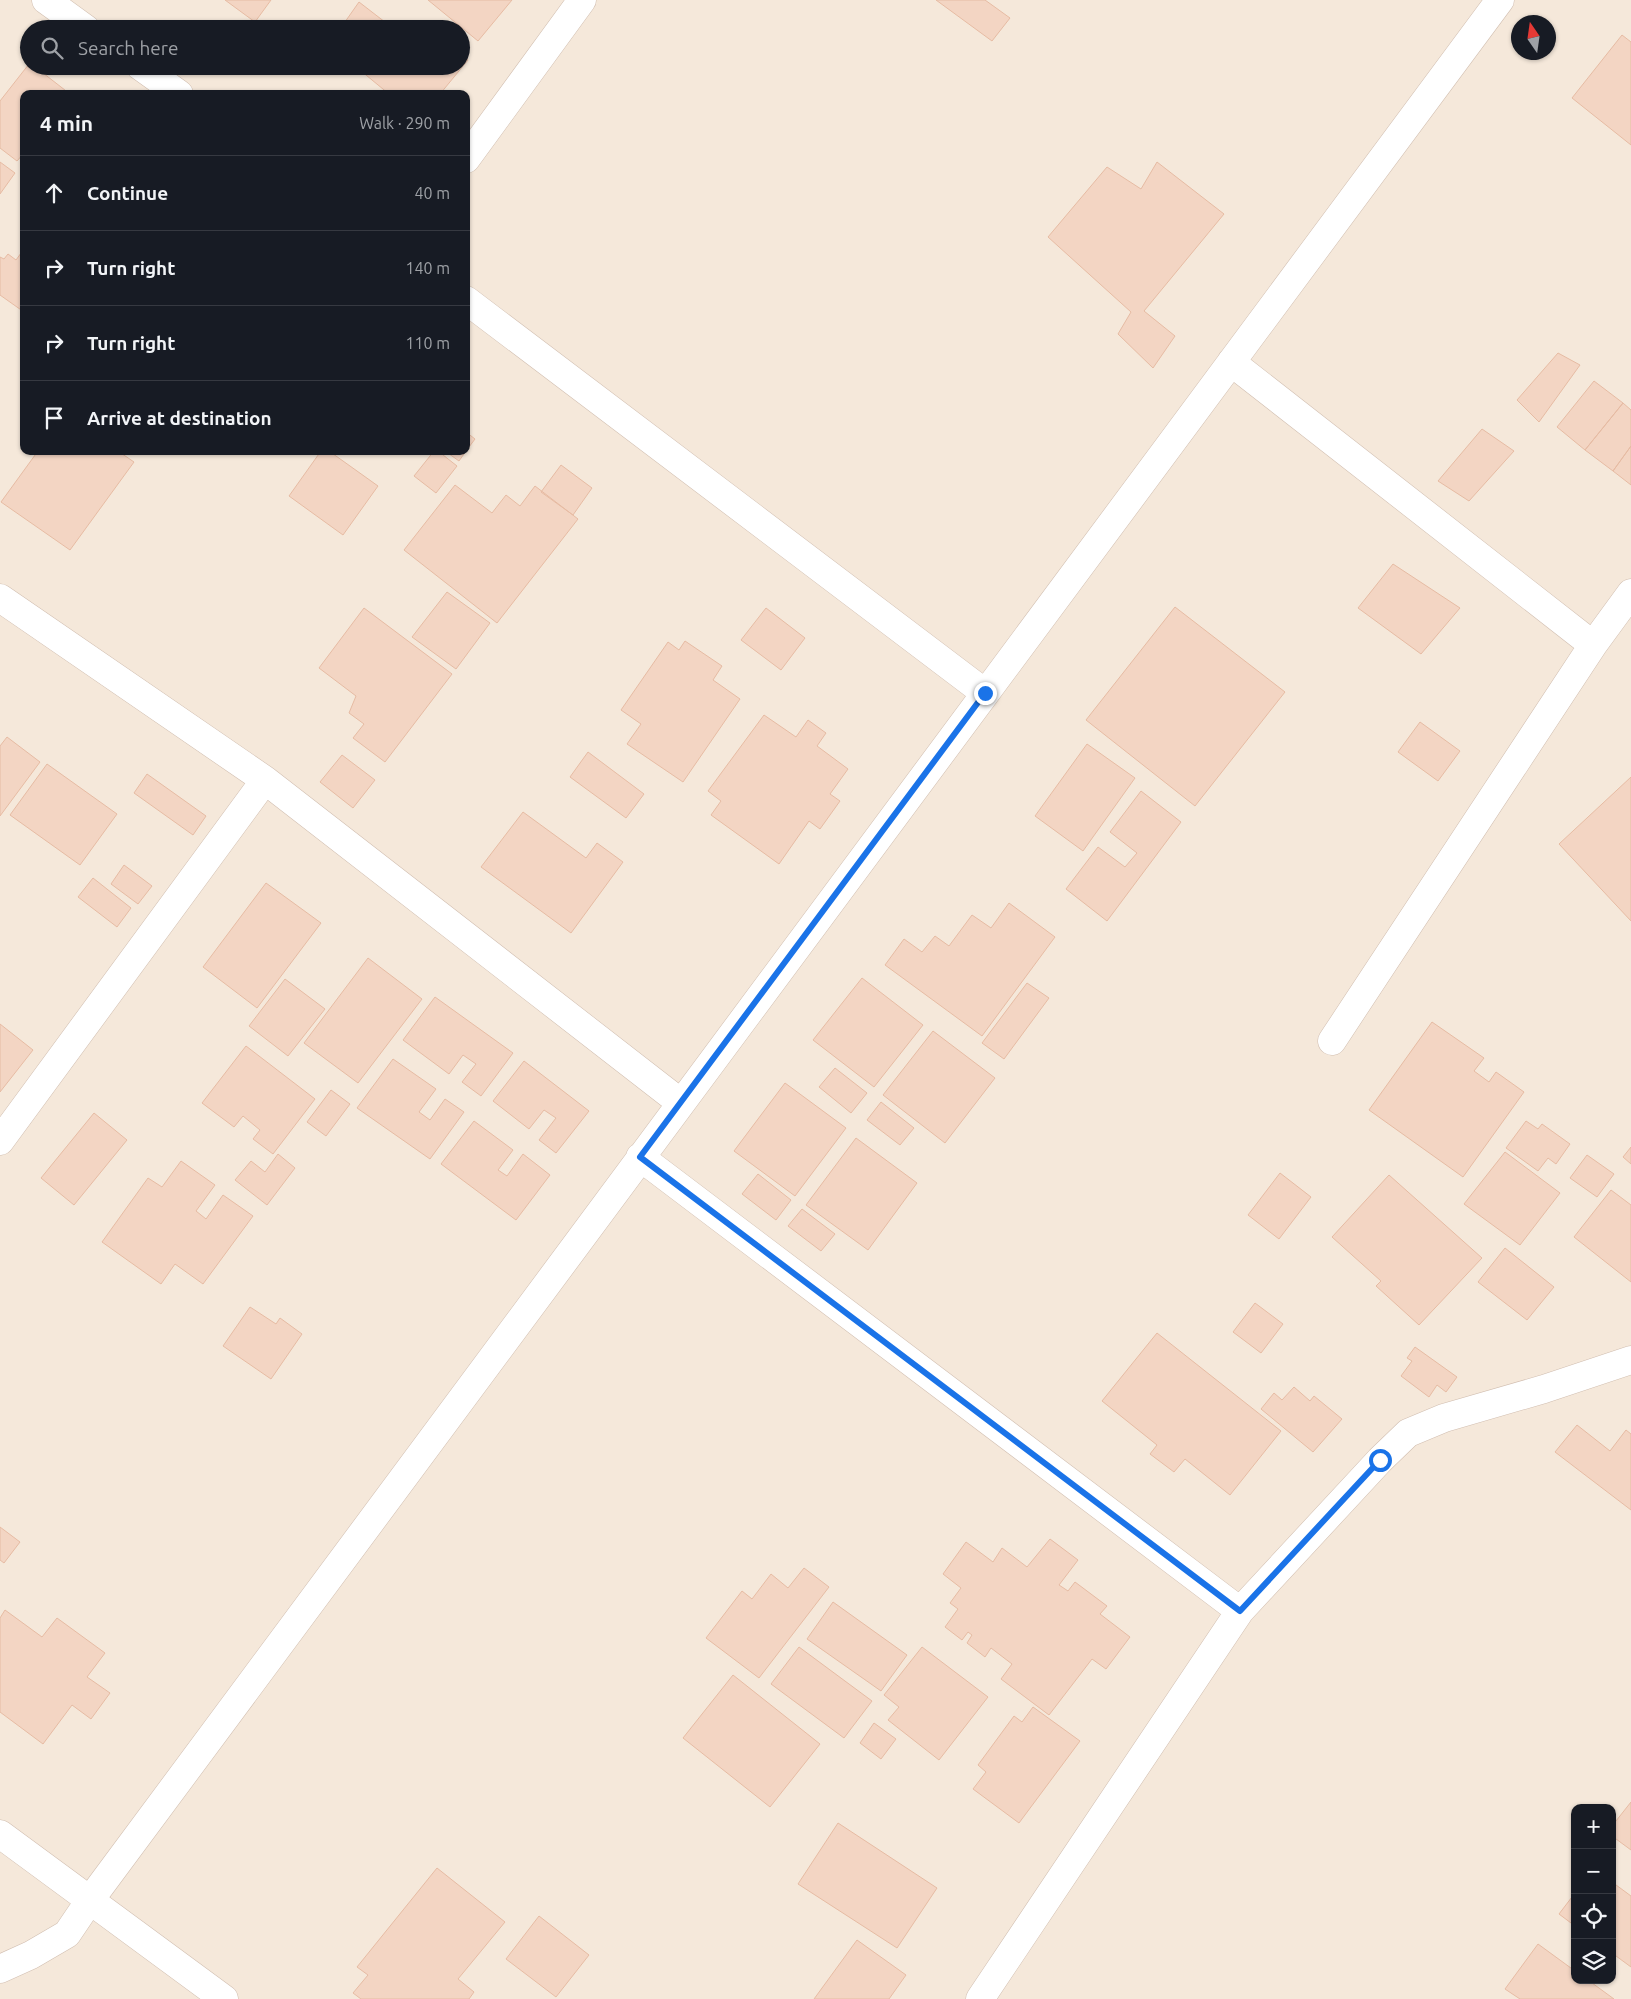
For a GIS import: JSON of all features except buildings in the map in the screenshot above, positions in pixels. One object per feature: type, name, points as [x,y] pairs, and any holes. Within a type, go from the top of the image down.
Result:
[{"type":"street","points":[[46,0],[74,20]]},
{"type":"street","points":[[470,154],[582,0]]},
{"type":"street","points":[[0,1969],[31,1955],[67,1934],[90,1900],[640,1157],[1500,0]]},
{"type":"street","points":[[153,75],[173,90]]},
{"type":"street","points":[[470,303],[985,693]]},
{"type":"street","points":[[1230,362],[1593,645]]},
{"type":"street","points":[[1332,1041],[1593,645],[1631,593]]},
{"type":"street","points":[[0,598],[265,780],[681,1103]]},
{"type":"street","points":[[0,1141],[265,780]]},
{"type":"street","points":[[640,1157],[1240,1611]]},
{"type":"street","points":[[980,1999],[1240,1611],[1380,1460],[1408,1433],[1444,1418],[1544,1389],[1631,1360]]},
{"type":"street","points":[[0,1834],[224,1999]]},
{"type":"shaded area","points":[[0,0],[1631,0],[1631,1999],[0,1999]]},
{"type":"route","points":[[985,693],[640,1157],[1240,1611],[1380,1460]]}]
